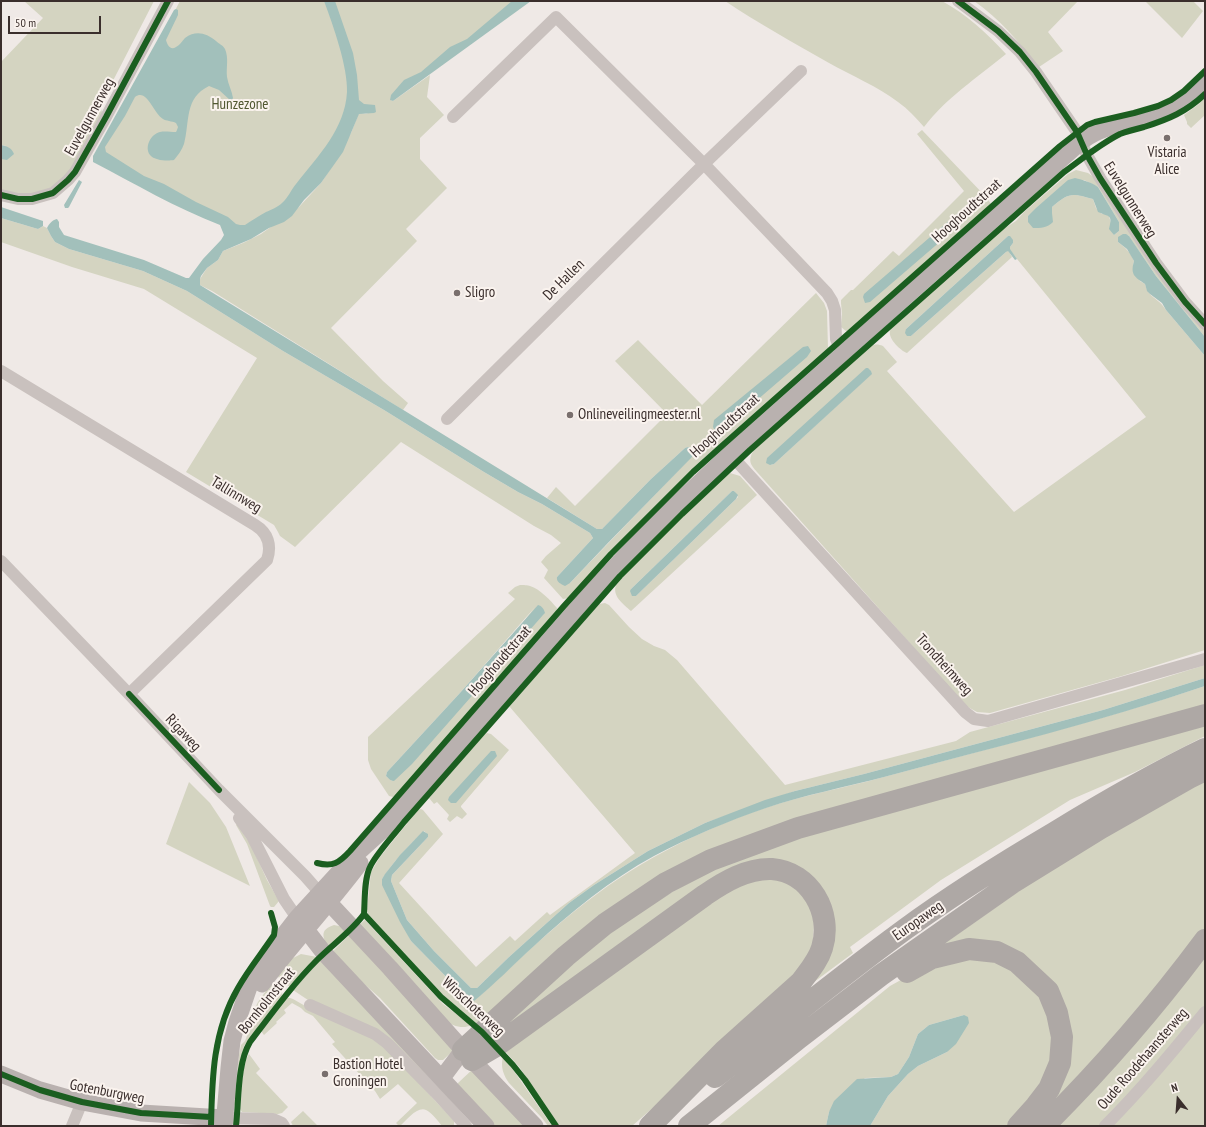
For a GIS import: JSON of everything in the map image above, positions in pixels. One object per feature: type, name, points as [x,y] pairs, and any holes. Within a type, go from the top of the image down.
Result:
[{"type":"highway","points":[[468,1055],[566,956],[605,924],[666,883],[711,860],[798,828],[1205,715]]},
{"type":"highway","name":"Europaweg","points":[[654,1126],[810,1002],[905,930],[999,866],[1095,808],[1205,749]]},
{"type":"highway","name":"Europaweg","points":[[689,1126],[881,975],[1012,883],[1101,828],[1205,770]]},
{"type":"highway","points":[[468,1055],[496,1046],[694,903],[727,881],[750,872],[771,869],[788,873],[796,877],[810,889],[817,900],[824,919],[825,930],[822,949],[812,969],[801,982],[724,1051],[650,1126]]},
{"type":"highway","points":[[1044,1126],[1074,1096],[1149,1012],[1205,940]]},
{"type":"highway","points":[[799,1038],[894,979],[932,958],[968,949],[997,952],[1017,962],[1048,991],[1057,1012],[1062,1037],[1060,1063],[1049,1089],[1018,1126]]},
{"type":"street","name":"Euvelgunnerweg","points":[[1,195],[18,199],[32,199],[53,193],[75,172],[168,1]]},
{"type":"street","name":"Euvelgunnerweg","points":[[958,1],[988,22],[1020,52],[1036,72],[1077,132],[1087,155],[1100,178],[1156,263],[1185,302],[1205,324]]},
{"type":"street","points":[[453,117],[556,17],[704,164],[827,293],[835,310],[836,339],[844,354]]},
{"type":"street","name":"De Hallen","points":[[447,419],[801,70]]},
{"type":"street","name":"Hooghoudtstraat","points":[[302,924],[324,898],[359,865],[385,828],[606,577],[671,510],[730,454],[844,354],[902,299],[1082,141],[1101,130],[1151,117],[1169,110],[1186,99],[1205,82]]},
{"type":"street","name":"Tallinnweg","points":[[1,372],[255,525],[264,532],[269,541],[268,560],[129,694]]},
{"type":"street","name":"Trondheimweg","points":[[730,454],[962,708],[974,719],[988,721],[1205,658]]},
{"type":"street","name":"Rigaweg","points":[[1,561],[219,790],[305,876],[324,898]]},
{"type":"street","name":"Rigaweg","points":[[219,790],[252,836],[284,899],[302,924]]},
{"type":"street","points":[[324,898],[535,1126]]},
{"type":"street","points":[[302,924],[324,953],[442,1078],[470,1123]]},
{"type":"street","name":"Bornholmstraat","points":[[224,1122],[232,1041],[237,1022],[242,1012],[282,958],[302,924]]},
{"type":"street","points":[[310,1005],[375,1034],[439,1096],[470,1123]]},
{"type":"street","name":"Oude Roodehaansterweg","points":[[1105,1126],[1126,1106],[1205,1012]]},
{"type":"street","points":[[442,1078],[468,1055]]},
{"type":"street","name":"Gotenburgweg","points":[[1,1074],[40,1090],[82,1102],[141,1113],[224,1122]]},
{"type":"street","points":[[72,1126],[82,1102]]},
{"type":"street","points":[[224,1122],[273,1119],[282,1123],[284,1126]]},
{"type":"green space","points":[[24,1],[154,1],[100,106],[103,115],[72,170],[59,184],[32,196],[1,191],[1,159],[6,146],[1,145],[1,62],[43,18]]},
{"type":"green space","name":"Hunzezone","points":[[180,1],[523,1],[391,101],[430,75],[427,97],[444,115],[420,138],[420,159],[447,188],[406,229],[417,241],[331,328],[383,381],[408,403],[403,410],[200,285],[200,279],[207,268],[218,260],[223,251],[261,234],[299,207],[321,183],[329,171],[351,133],[359,113],[368,114],[358,109],[301,191],[248,234],[97,158]]},
{"type":"green space","points":[[725,1],[942,1],[976,24],[1006,54],[952,97],[924,127],[909,111],[890,96],[789,40]]},
{"type":"green space","points":[[974,1],[1078,1],[1048,32],[1063,51],[1039,67],[1001,23]]},
{"type":"green space","points":[[1145,1],[1193,1],[1203,11],[1182,38]]},
{"type":"green space","points":[[1205,97],[1205,115],[1191,128],[1187,124],[1184,115],[1199,104]]},
{"type":"green space","points":[[922,130],[991,204],[850,331],[846,331],[841,327],[841,300],[893,251],[899,256],[964,191],[917,134]]},
{"type":"green space","points":[[1076,170],[1088,173],[1095,178],[1205,330],[1205,337],[1156,276],[1128,235],[1118,242],[1126,248],[1131,255],[1134,261],[1133,265],[1140,281],[1145,284],[1149,293],[1163,306],[1205,356],[1205,650],[1122,676],[990,713],[977,712],[966,706],[757,472],[750,460],[753,451],[871,346],[875,345],[883,346],[897,362],[887,371],[1014,512],[1146,417],[1010,250],[1013,243],[1008,236],[906,329],[911,336],[1008,250],[1012,257],[907,353],[898,347],[891,338],[891,328],[1002,230],[1016,221],[1024,212],[1068,174]],"holes":[[[1084,180],[1098,187],[1119,222],[1119,231],[1114,235],[1109,216],[1107,214],[1102,214],[1096,208],[1093,199],[1080,196],[1067,196],[1052,207],[1052,213],[1028,216]],[[871,374],[774,464],[770,465]]]},
{"type":"green space","points":[[1,218],[38,229],[43,226],[47,228],[55,242],[69,249],[143,271],[187,291],[283,351],[384,410],[484,472],[590,533],[593,538],[557,577],[570,583],[695,453],[689,447],[685,448],[651,479],[602,529],[597,529],[547,498],[556,487],[575,506],[667,414],[615,361],[638,340],[702,405],[816,293],[824,303],[827,311],[828,349],[688,474],[606,556],[569,598],[563,599],[544,578],[548,570],[541,562],[561,543],[551,535],[534,526],[401,442],[295,547],[280,536],[274,525],[186,472],[257,358],[144,289],[72,267],[1,242]]},
{"type":"green space","points":[[730,473],[740,476],[757,495],[631,611],[617,596],[615,589],[616,585],[713,486]],"holes":[[[732,491],[734,491],[738,497],[636,596],[631,589]]]},
{"type":"green space","points":[[527,585],[534,587],[548,598],[557,608],[556,614],[400,793],[393,797],[389,796],[371,769],[368,760],[368,737],[515,599],[508,593],[515,587]],"holes":[[[535,607],[412,763],[392,781],[386,776],[387,772],[459,694]]]},
{"type":"green space","points":[[605,603],[609,605],[642,639],[665,650],[677,660],[785,785],[956,741],[970,732],[1125,690],[1205,665],[1205,678],[1103,710],[795,791],[705,823],[648,851],[594,885],[569,903],[477,988],[471,988],[434,951],[407,920],[391,881],[392,875],[428,837],[424,831],[391,866],[382,879],[411,941],[465,996],[472,1001],[482,994],[564,920],[607,887],[654,857],[724,823],[753,812],[810,795],[880,778],[1043,734],[1205,686],[1205,708],[743,841],[478,1025],[444,996],[368,914],[367,909],[371,872],[380,857],[418,810],[423,810],[443,834],[399,883],[476,967],[510,936],[515,941],[547,912],[550,915],[635,853],[509,706],[597,606]]},
{"type":"green space","points":[[1205,722],[1205,736],[1135,772],[1070,800],[941,880],[850,947],[853,953],[814,982],[833,928],[773,863],[494,1040],[488,1034],[584,946],[726,859]]},
{"type":"green space","points":[[487,733],[491,734],[509,750],[461,806],[467,814],[462,819],[457,816],[450,822],[447,819],[449,815],[437,802],[434,804],[429,798]]},
{"type":"green space","points":[[1205,778],[1205,932],[1037,1126],[1025,1126],[1066,1064],[1032,963],[944,948],[945,943],[1053,867]]},
{"type":"green space","points":[[189,782],[210,803],[226,827],[250,886],[166,844]]},
{"type":"green space","points":[[237,824],[251,845],[267,880],[279,901],[274,907],[270,906],[247,844],[236,825]]},
{"type":"green space","points":[[784,878],[815,907],[812,958],[740,1032],[632,1126],[559,1126],[520,1068],[505,1051],[741,881]]},
{"type":"green space","points":[[365,920],[443,1004],[471,1025],[461,1027],[444,1021],[357,927]]},
{"type":"green space","points":[[334,925],[347,929],[328,948],[324,937],[324,932],[326,929]]},
{"type":"green space","points":[[350,935],[456,1048],[443,1060],[438,1060],[435,1058],[380,998],[354,975],[333,951]]},
{"type":"green space","points":[[1205,948],[1205,1006],[1175,1043],[1100,1126],[1050,1126]]},
{"type":"green space","points":[[301,954],[317,957],[290,986],[284,984],[277,974],[289,960]]},
{"type":"green space","points":[[963,957],[997,959],[1024,973],[1055,1022],[1049,1074],[1010,1126],[870,1126],[888,1096],[908,1074],[918,1066],[947,1052],[964,1015],[929,1025],[918,1034],[909,1057],[898,1074],[891,1077],[865,1078],[829,1112],[826,1126],[718,1126],[890,986],[928,965]]},
{"type":"green space","points":[[321,959],[453,1099],[408,1058],[293,990]]},
{"type":"green space","points":[[270,985],[281,992],[282,995],[244,1046],[239,1070],[236,1108],[234,1104],[241,1045],[245,1041],[254,1017],[251,1016],[258,1002]]},
{"type":"green space","points":[[287,998],[293,999],[307,1007],[373,1037],[403,1066],[454,1121],[454,1125],[442,1126],[435,1117],[423,1109],[415,1112],[399,1126],[396,1123],[417,1103],[398,1084],[380,1099],[375,1091],[332,1044],[335,1042],[313,1016],[292,1003],[284,1010],[286,1013],[264,1035],[261,1031]]},
{"type":"green space","points":[[1205,1021],[1205,1126],[1112,1126]]},
{"type":"green space","points":[[249,1054],[260,1069],[256,1073],[288,1107],[282,1113],[242,1112],[240,1109],[244,1066]]},
{"type":"green space","points":[[503,1057],[552,1126],[548,1126],[509,1083],[503,1071]]},
{"type":"green space","points":[[474,1068],[528,1126],[493,1126],[457,1088],[458,1083]]},
{"type":"green space","points":[[303,1111],[318,1126],[293,1126],[291,1122]]},
{"type":"water","points":[[324,1],[335,1],[353,53],[359,100],[364,104],[375,105],[376,112],[359,114],[343,152],[321,183],[304,200],[292,216],[284,222],[269,228],[251,239],[223,251],[218,260],[207,268],[201,276],[200,285],[597,529],[602,529],[651,479],[685,448],[693,448],[695,453],[691,458],[570,583],[565,586],[558,582],[557,577],[593,538],[590,533],[484,472],[384,410],[283,351],[187,291],[143,271],[69,249],[55,242],[47,228],[51,222],[57,219],[59,222],[59,227],[64,235],[144,260],[186,278],[189,278],[224,235],[220,225],[172,203],[93,162],[93,156],[174,10],[176,9],[178,10],[178,15],[166,40],[168,45],[170,48],[174,48],[185,38],[197,33],[205,34],[222,46],[226,52],[227,77],[233,98],[230,100],[219,90],[209,86],[201,91],[195,97],[189,111],[186,136],[182,148],[174,160],[165,160],[152,157],[150,155],[148,152],[149,141],[157,133],[176,132],[178,127],[176,123],[163,119],[159,116],[146,98],[139,95],[135,97],[125,116],[105,147],[106,152],[144,176],[164,184],[196,202],[228,217],[236,224],[245,225],[280,204],[286,199],[294,186],[329,141],[336,130],[345,105],[347,82],[343,59]]},
{"type":"water","points":[[512,1],[531,1],[393,101],[390,100],[391,95],[404,80],[421,72],[450,47],[467,39]]},
{"type":"water","points":[[1,145],[12,150],[14,154],[7,160],[1,159]]},
{"type":"water","points":[[1075,178],[1090,182],[1098,187],[1119,222],[1119,231],[1114,235],[1109,229],[1111,221],[1110,218],[1098,212],[1093,199],[1075,195],[1067,196],[1052,207],[1053,222],[1046,227],[1033,228],[1028,222],[1028,216],[1036,208],[1068,180]]},
{"type":"water","points":[[79,180],[82,182],[69,207],[65,208],[64,205]]},
{"type":"water","points":[[979,200],[982,202],[978,209],[870,302],[865,303],[863,297],[864,294],[972,201]]},
{"type":"water","points":[[1,207],[43,221],[43,226],[38,229],[1,218]]},
{"type":"water","points":[[1123,234],[1129,236],[1156,276],[1205,337],[1205,356],[1166,310],[1162,303],[1147,291],[1145,284],[1134,275],[1134,261],[1127,249],[1118,242],[1118,237]]},
{"type":"water","points":[[1008,236],[1010,236],[1013,240],[1010,249],[1017,259],[1015,260],[1008,251],[1006,252],[911,336],[907,336],[905,333],[906,329]]},
{"type":"water","points":[[808,346],[811,351],[807,357],[720,432],[715,431],[713,427],[714,420],[803,347]]},
{"type":"water","points":[[866,368],[871,371],[872,374],[774,464],[770,465],[766,463],[767,458]]},
{"type":"water","points":[[732,491],[738,495],[736,499],[636,596],[632,596],[630,591],[631,589]]},
{"type":"water","points":[[538,605],[543,608],[545,613],[412,764],[394,781],[389,779],[386,776],[387,772]]},
{"type":"water","points":[[1205,678],[1205,686],[1165,699],[1045,734],[781,803],[738,818],[695,836],[638,865],[591,897],[548,933],[474,1001],[465,996],[411,941],[382,885],[382,879],[385,874],[400,855],[423,831],[428,834],[428,837],[392,875],[391,881],[407,920],[434,951],[471,988],[477,988],[569,903],[594,885],[648,851],[705,823],[765,800],[795,791],[1103,710]]},
{"type":"water","points":[[491,751],[495,751],[497,756],[456,803],[451,803],[448,800],[449,797]]},
{"type":"water","points":[[964,1015],[968,1017],[969,1023],[956,1044],[947,1052],[918,1066],[908,1074],[888,1096],[870,1126],[826,1126],[829,1112],[834,1101],[857,1079],[891,1077],[898,1074],[909,1057],[918,1034],[929,1025]]},
{"type":"cycle path","points":[[1,195],[18,199],[32,199],[53,193],[75,172],[168,1]]},
{"type":"cycle path","points":[[958,1],[998,31],[1020,52],[1036,72],[1077,132],[1087,155],[1100,178],[1156,263],[1185,302],[1205,324]]},
{"type":"cycle path","points":[[317,863],[332,864],[339,861],[346,855],[611,554],[693,472],[723,445],[1060,146],[1087,125],[1158,106],[1171,100],[1184,91],[1205,71]]},
{"type":"cycle path","points":[[364,914],[368,872],[376,856],[404,822],[620,576],[682,514],[750,450],[1064,172],[1105,142],[1120,134],[1169,118],[1191,106],[1205,94]]},
{"type":"cycle path","points":[[129,694],[219,790]]},
{"type":"cycle path","points":[[211,1126],[213,1073],[223,1021],[242,981],[274,935],[275,927],[271,913]]},
{"type":"cycle path","name":"Winschoterweg","points":[[364,914],[441,997],[482,1032],[513,1065],[556,1126]]},
{"type":"cycle path","points":[[236,1126],[239,1082],[243,1061],[250,1042],[300,978],[318,959],[354,926],[364,914]]},
{"type":"cycle path","points":[[1,1074],[40,1090],[82,1102],[141,1113],[211,1117]]},
{"type":"place","name":"Vistaria Alice","points":[[1167,138]]},
{"type":"place","name":"Sligro","points":[[457,293]]},
{"type":"place","name":"Onlineveilingmeester.nl","points":[[570,415]]},
{"type":"place","name":"Bastion Hotel Groningen","points":[[325,1074]]}]
